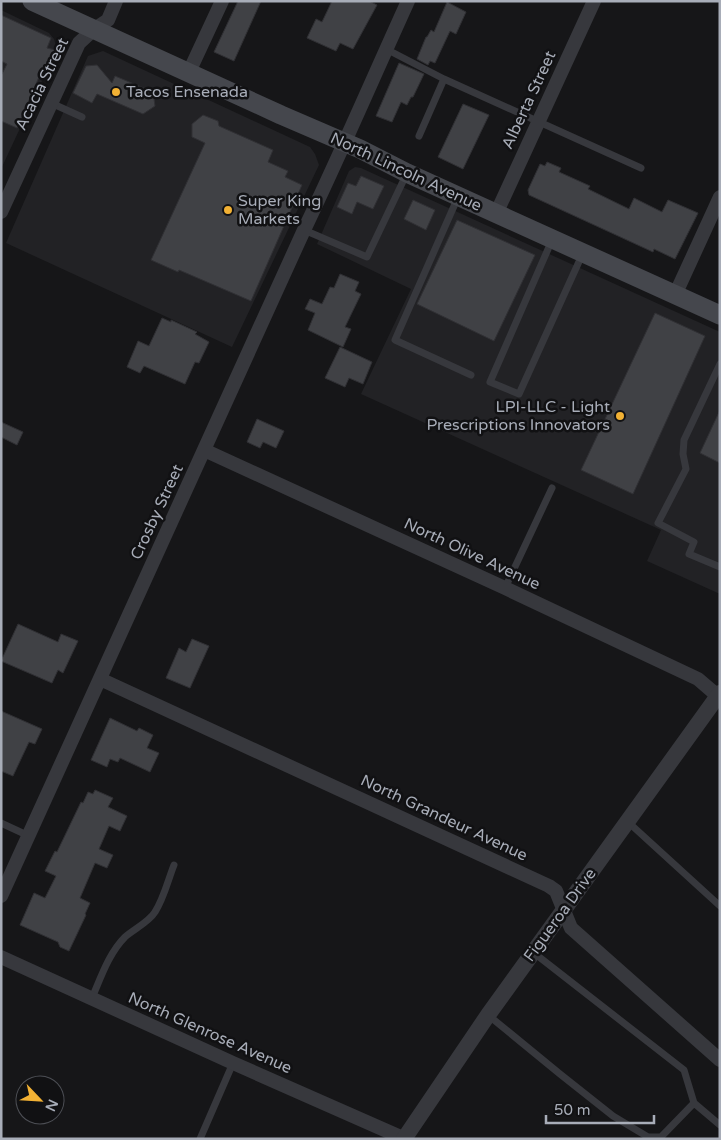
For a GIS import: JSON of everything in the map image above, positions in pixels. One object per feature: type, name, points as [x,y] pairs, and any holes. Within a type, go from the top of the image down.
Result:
[{"type":"main road","name":"North Lincoln Avenue","points":[[32,1],[343,142],[552,240],[720,315]]},
{"type":"street","name":"Acacia Street","points":[[1,212],[79,44],[93,30],[108,20],[116,1]]},
{"type":"street","points":[[189,72],[222,1]]},
{"type":"street","name":"Crosby Street","points":[[1,896],[408,1]]},
{"type":"street","name":"Alberta Street","points":[[496,214],[594,1]]},
{"type":"street","points":[[675,295],[720,197]]},
{"type":"street","name":"North Olive Avenue","points":[[204,450],[698,679],[719,696]]},
{"type":"street","name":"North Grandeur Avenue","points":[[100,679],[550,886],[556,891],[571,928],[720,1060]]},
{"type":"street","name":"Figueroa Drive","points":[[404,1139],[488,1015],[564,908],[719,696]]},
{"type":"street","name":"North Glenrose Avenue","points":[[1,957],[404,1139]]},
{"type":"lane","points":[[386,49],[444,79],[641,168]]},
{"type":"lane","points":[[419,136],[444,79]]},
{"type":"lane","points":[[52,103],[82,117]]},
{"type":"lane","points":[[304,230],[367,257],[407,173]]},
{"type":"lane","points":[[458,196],[395,340],[471,375]]},
{"type":"lane","points":[[552,240],[490,382],[519,394],[583,253]]},
{"type":"lane","points":[[720,364],[684,440],[683,454],[686,469],[658,523],[694,542],[690,554],[720,567]]},
{"type":"lane","points":[[505,588],[552,488]]},
{"type":"lane","points":[[628,822],[720,906]]},
{"type":"lane","points":[[1,823],[29,836]]},
{"type":"lane","points":[[92,998],[109,958],[116,947],[124,938],[154,914],[174,864]]},
{"type":"lane","points":[[533,952],[684,1070],[694,1103],[720,1125]]},
{"type":"lane","points":[[488,1015],[614,1116],[648,1137],[661,1137],[694,1103]]},
{"type":"lane","points":[[200,1139],[234,1063]]},
{"type":"shaded area","points":[[1,10],[49,33],[54,39],[57,49],[1,169]]},
{"type":"shaded area","points":[[103,51],[310,147],[315,154],[319,165],[232,347],[6,243],[88,56]]},
{"type":"shaded area","points":[[355,167],[361,168],[720,332],[720,594],[647,561],[661,530],[361,394],[411,289],[317,244],[349,171]]},
{"type":"building","points":[[238,1],[261,1],[234,61],[214,52]]},
{"type":"building","points":[[332,1],[369,1],[377,5],[353,49],[340,43],[336,51],[307,38],[316,19],[322,22]]},
{"type":"building","points":[[447,2],[466,12],[456,34],[450,31],[435,63],[430,61],[428,65],[417,59],[426,37],[431,30],[434,32]]},
{"type":"building","points":[[1,15],[51,38],[47,48],[55,50],[42,78],[39,77],[17,128],[1,121],[1,76],[7,64],[1,61]]},
{"type":"building","points":[[399,63],[424,74],[407,105],[401,102],[392,122],[376,116]]},
{"type":"building","points":[[97,65],[112,83],[115,76],[153,92],[155,106],[143,114],[97,94],[92,103],[73,93],[86,66]]},
{"type":"building","points":[[463,104],[489,115],[463,169],[438,157]]},
{"type":"building","points":[[203,115],[218,121],[219,126],[273,150],[268,162],[288,171],[285,177],[302,185],[251,301],[151,260],[205,143],[192,137],[192,124]]},
{"type":"building","points":[[547,162],[561,168],[559,172],[590,186],[588,189],[629,209],[634,198],[662,212],[668,200],[698,213],[675,259],[654,249],[653,252],[529,195],[528,190],[540,164],[545,166]]},
{"type":"building","points":[[361,176],[384,186],[373,209],[357,202],[352,214],[337,207],[348,183],[356,186]]},
{"type":"building","points":[[413,200],[435,210],[426,230],[404,219]]},
{"type":"building","points":[[457,220],[535,255],[494,341],[417,304]]},
{"type":"building","points":[[340,274],[359,282],[355,291],[361,294],[345,327],[351,329],[343,347],[308,330],[315,313],[305,309],[310,299],[322,304],[330,287],[334,288]]},
{"type":"building","points":[[655,313],[705,336],[633,494],[581,470]]},
{"type":"building","points":[[162,318],[197,332],[195,334],[209,342],[199,363],[195,362],[185,384],[144,366],[140,373],[127,367],[138,341],[149,346]]},
{"type":"building","points":[[340,347],[372,362],[363,384],[349,378],[345,387],[325,378]]},
{"type":"building","points":[[720,410],[720,463],[700,453]]},
{"type":"building","points":[[257,419],[284,431],[276,448],[263,442],[260,448],[247,442]]},
{"type":"building","points":[[1,422],[23,432],[17,445],[1,437]]},
{"type":"building","points":[[18,624],[58,642],[61,634],[78,641],[63,673],[58,670],[52,683],[1,661]]},
{"type":"building","points":[[192,639],[209,646],[190,688],[166,678],[179,648],[186,652]]},
{"type":"building","points":[[1,711],[42,729],[35,744],[29,742],[13,776],[1,771]]},
{"type":"building","points":[[110,718],[137,731],[139,728],[153,735],[147,748],[159,753],[150,772],[120,758],[118,762],[110,759],[107,767],[91,760]]},
{"type":"building","points":[[95,790],[113,798],[108,807],[127,816],[120,831],[109,826],[99,849],[113,855],[107,868],[95,863],[80,898],[90,903],[69,951],[60,947],[58,942],[20,925],[34,893],[45,898],[56,876],[45,871],[55,851],[57,852],[81,802],[83,803],[88,792],[93,794]]},
{"type":"place","name":"Tacos Ensenada","points":[[116,92]]},
{"type":"place","name":"Super King Markets","points":[[228,210]]},
{"type":"place","name":"LPI-LLC - Light Prescriptions Innovators","points":[[620,416]]}]
